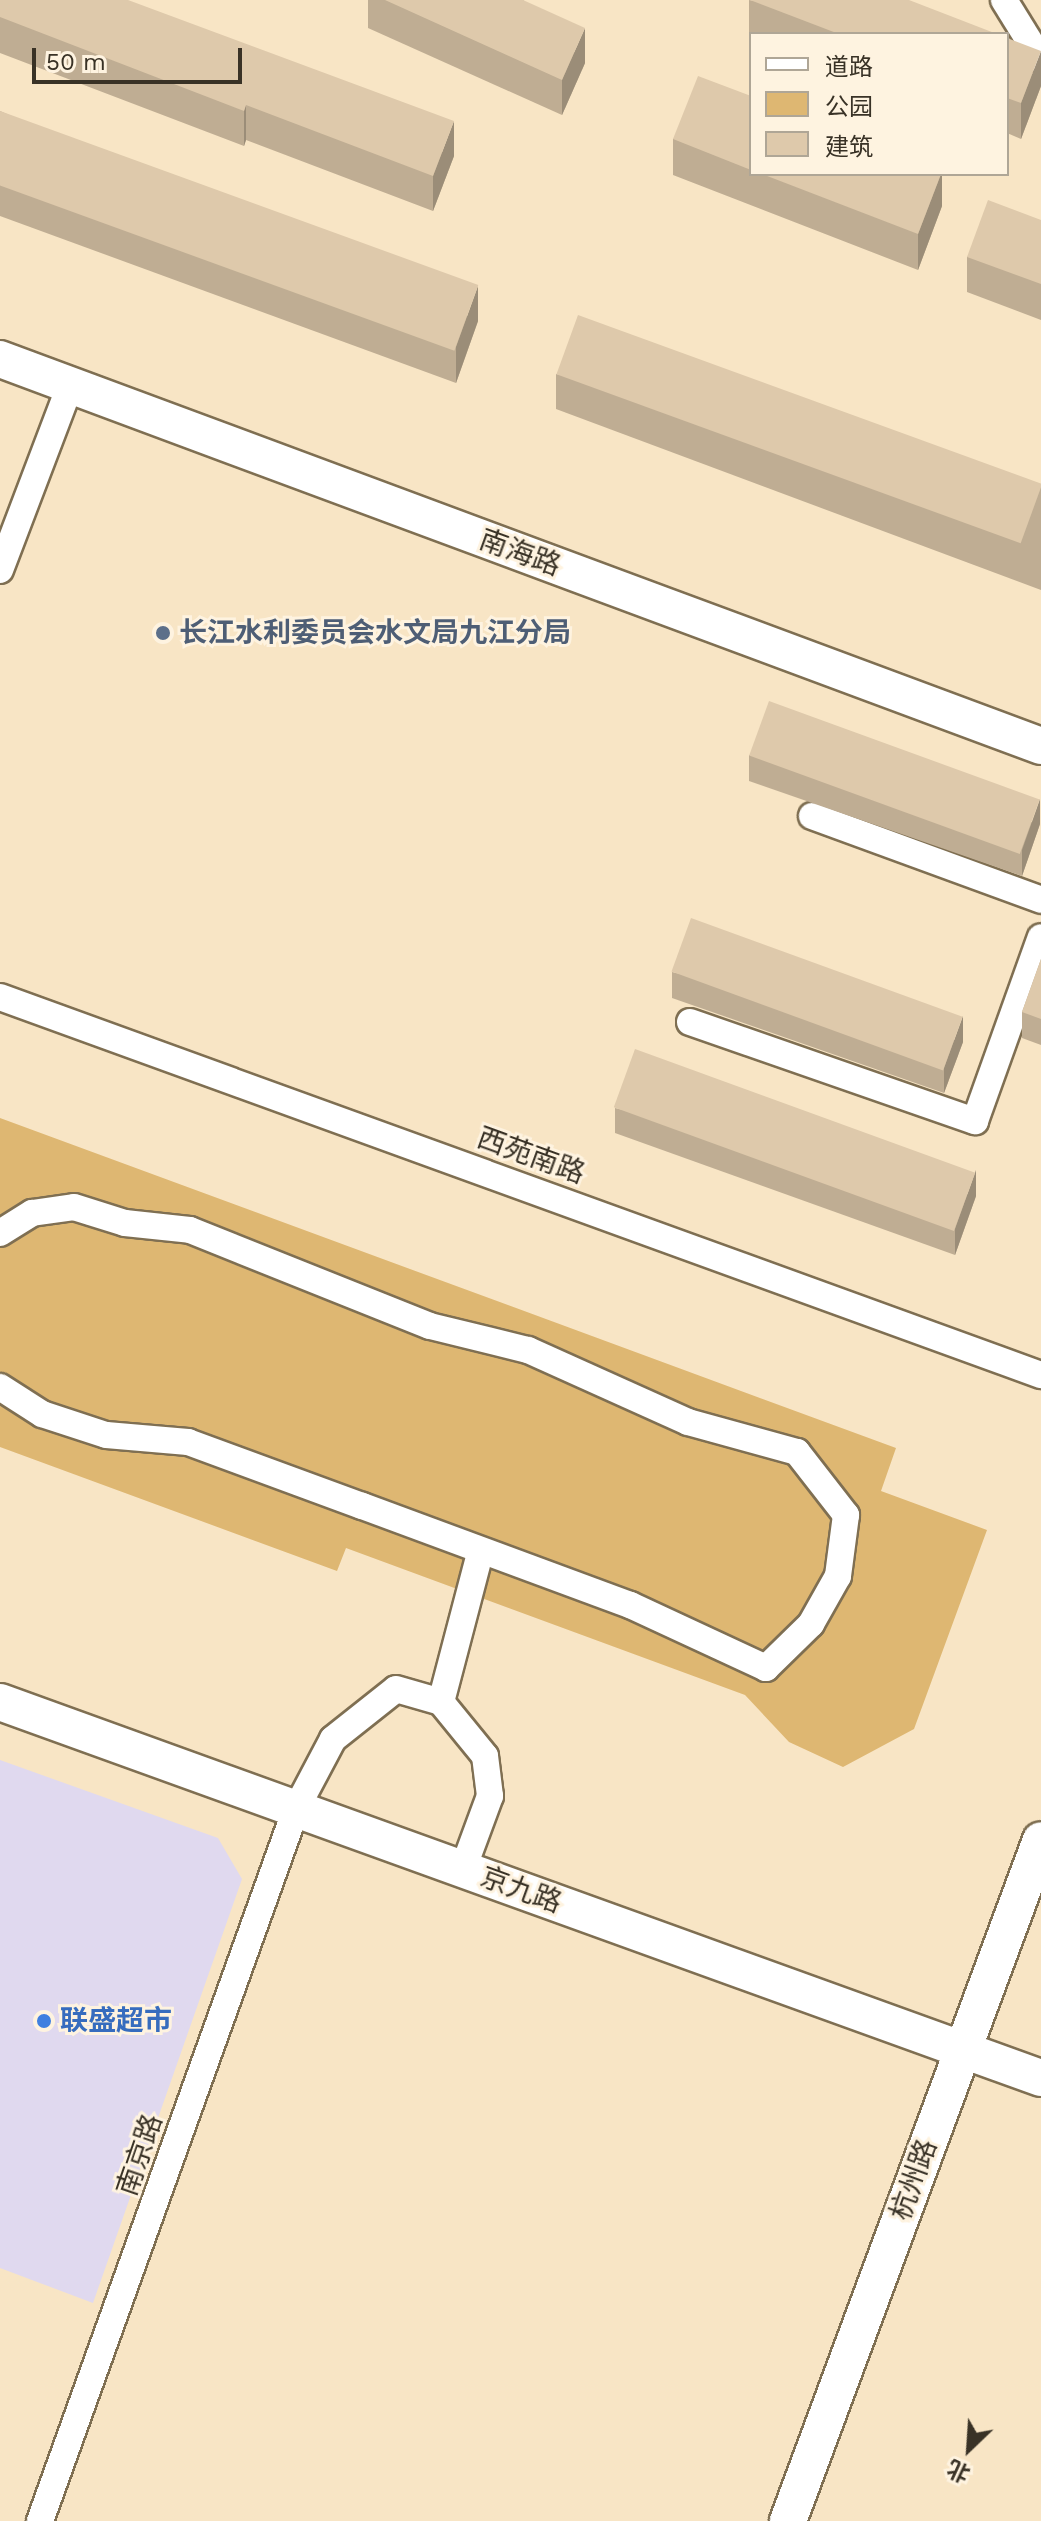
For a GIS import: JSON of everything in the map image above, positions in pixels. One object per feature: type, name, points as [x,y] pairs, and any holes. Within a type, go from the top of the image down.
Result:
[{"type":"main road","name":"南海路","points":[[0,359],[1041,746]]},
{"type":"main road","name":"京九路","points":[[0,1702],[1041,2078]]},
{"type":"main road","name":"杭州路","points":[[788,2521],[1041,1840]]},
{"type":"street","points":[[1004,0],[1041,60]]},
{"type":"street","points":[[0,570],[70,386]]},
{"type":"street","points":[[812,816],[1041,900]]},
{"type":"street","points":[[690,1022],[975,1121],[1041,937]]},
{"type":"street","name":"西苑南路","points":[[0,997],[1041,1375]]},
{"type":"street","points":[[0,1233],[32,1213],[74,1207],[125,1223],[190,1230],[417,1322],[528,1350],[688,1422],[797,1452],[846,1515],[838,1576],[811,1624],[766,1668],[630,1605],[480,1553],[188,1442],[106,1435],[42,1414],[0,1387]]},
{"type":"street","points":[[463,1869],[490,1796],[485,1756],[441,1702],[480,1553]]},
{"type":"street","name":"南京路","points":[[40,2521],[296,1809],[333,1739],[396,1689],[441,1702]]},
{"type":"shaded area","points":[[0,1760],[218,1838],[242,1879],[93,2303],[0,2268]]},
{"type":"green space","points":[[0,1118],[896,1448],[881,1491],[987,1530],[914,1729],[843,1767],[789,1742],[745,1695],[346,1548],[337,1571],[0,1447]]},
{"type":"building","points":[[0,0],[128,0],[454,121],[433,176],[246,105],[244,111],[0,17]]},
{"type":"building","points":[[385,0],[523,0],[585,28],[562,80]]},
{"type":"building","points":[[750,0],[909,0],[992,32],[834,32]]},
{"type":"building","points":[[1009,39],[1041,51],[1021,103],[1009,99]]},
{"type":"building","points":[[698,76],[749,95],[749,169],[673,139]]},
{"type":"building","points":[[0,111],[478,285],[454,351],[0,185]]},
{"type":"building","points":[[767,176],[940,176],[918,234]]},
{"type":"building","points":[[988,200],[1041,220],[1041,284],[967,257]]},
{"type":"building","points":[[578,315],[1041,484],[1021,543],[556,374]]},
{"type":"building","points":[[769,701],[1040,800],[1020,854],[749,756]]},
{"type":"building","points":[[691,918],[963,1017],[943,1070],[672,972]]},
{"type":"building","points":[[1041,959],[1041,1019],[1022,1012]]},
{"type":"building","points":[[635,1049],[975,1173],[954,1231],[614,1107]]},
{"type":"place","name":"长江水利委员会水文局九江分局","points":[[163,633]]},
{"type":"place","name":"联盛超市","points":[[44,2021]]}]
